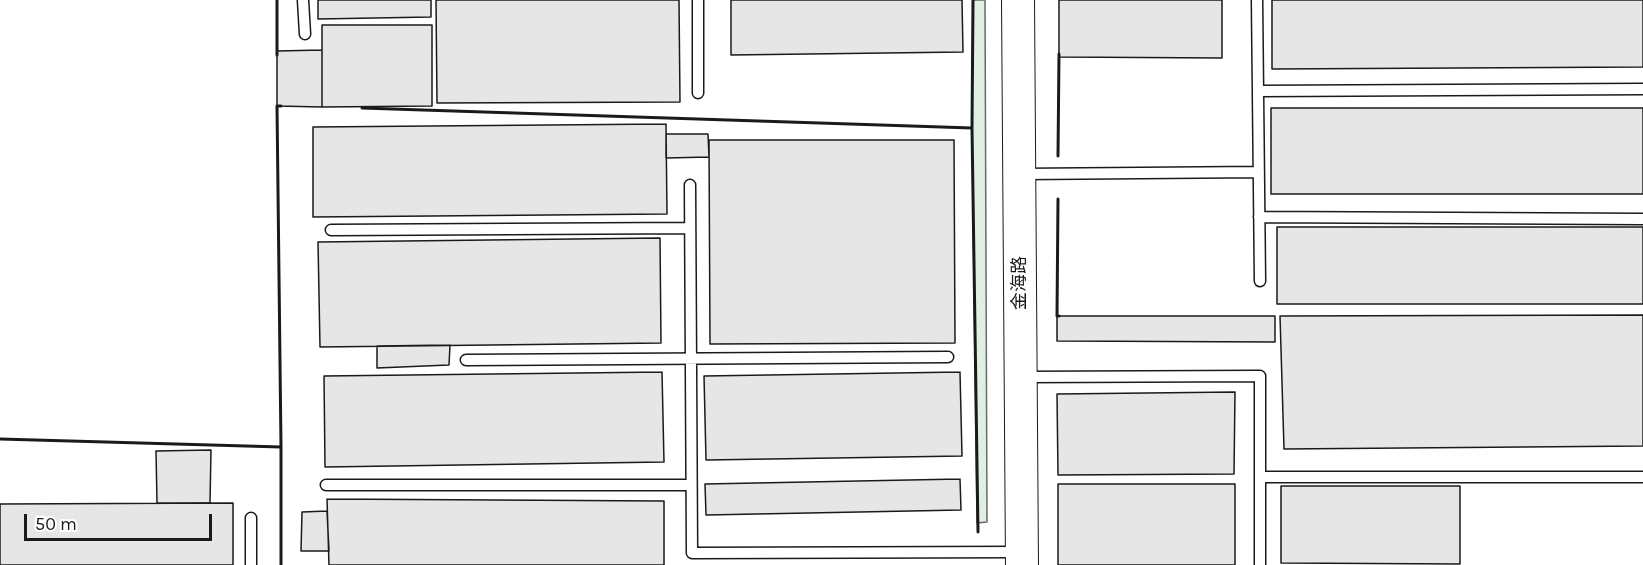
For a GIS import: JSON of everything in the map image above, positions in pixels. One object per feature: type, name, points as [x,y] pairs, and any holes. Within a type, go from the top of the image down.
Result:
[{"type":"street","name":"金海路","points":[[1018,0],[1022,559]]},
{"type":"lane","points":[[303,0],[305,34]]},
{"type":"lane","points":[[698,0],[698,93]]},
{"type":"lane","points":[[1257,0],[1260,281]]},
{"type":"lane","points":[[1258,91],[1643,89]]},
{"type":"lane","points":[[1019,174],[1259,172]]},
{"type":"lane","points":[[690,185],[692,553],[1022,559]]},
{"type":"lane","points":[[1259,217],[1643,219]]},
{"type":"lane","points":[[331,230],[690,228]]},
{"type":"lane","points":[[466,360],[948,357]]},
{"type":"lane","points":[[1021,377],[1260,376],[1260,565]]},
{"type":"lane","points":[[1261,477],[1643,477]]},
{"type":"lane","points":[[326,485],[692,485]]},
{"type":"lane","points":[[251,518],[251,565]]},
{"type":"green space","points":[[973,0],[985,0],[987,522],[977,523],[972,128]]},
{"type":"building","points":[[318,0],[431,0],[431,17],[318,19]]},
{"type":"building","points":[[436,0],[679,0],[680,102],[437,103]]},
{"type":"building","points":[[731,0],[962,0],[963,52],[731,55]]},
{"type":"building","points":[[1059,0],[1222,0],[1222,58],[1059,57]]},
{"type":"building","points":[[1272,0],[1643,0],[1643,67],[1272,69]]},
{"type":"building","points":[[322,25],[432,25],[432,106],[322,107]]},
{"type":"building","points":[[322,50],[322,107],[277,106],[277,51]]},
{"type":"building","points":[[1271,108],[1643,108],[1643,194],[1271,194]]},
{"type":"building","points":[[666,124],[667,214],[313,217],[313,127]]},
{"type":"building","points":[[666,134],[708,134],[709,157],[666,158]]},
{"type":"building","points":[[709,140],[954,140],[955,343],[710,344]]},
{"type":"building","points":[[1277,227],[1643,227],[1643,304],[1277,304]]},
{"type":"building","points":[[660,238],[661,343],[320,347],[318,242]]},
{"type":"building","points":[[1643,315],[1643,446],[1284,449],[1280,316]]},
{"type":"building","points":[[1057,316],[1275,316],[1275,342],[1057,341]]},
{"type":"building","points":[[450,345],[449,365],[377,368],[377,346]]},
{"type":"building","points":[[662,372],[664,462],[325,467],[324,376]]},
{"type":"building","points":[[960,372],[962,456],[706,460],[704,376]]},
{"type":"building","points":[[1235,392],[1234,474],[1058,475],[1057,394]]},
{"type":"building","points":[[211,450],[210,503],[157,503],[156,451]]},
{"type":"building","points":[[960,479],[961,510],[706,515],[705,484]]},
{"type":"building","points":[[1058,484],[1235,484],[1235,565],[1058,565]]},
{"type":"building","points":[[1281,486],[1460,486],[1460,564],[1281,563]]},
{"type":"building","points":[[327,499],[664,501],[664,565],[329,565]]},
{"type":"building","points":[[233,503],[233,565],[0,565],[0,504]]},
{"type":"building","points":[[327,511],[329,551],[301,551],[302,512]]},
{"type":"wall","points":[[277,0],[277,55]]},
{"type":"wall","points":[[972,128],[973,0]]},
{"type":"wall","points":[[1058,156],[1059,54]]},
{"type":"wall","points":[[281,106],[277,106],[281,447]]},
{"type":"wall","points":[[362,108],[972,128],[978,532]]},
{"type":"wall","points":[[1058,199],[1057,316],[1059,316]]},
{"type":"wall","points":[[0,439],[281,447],[281,565]]}]
